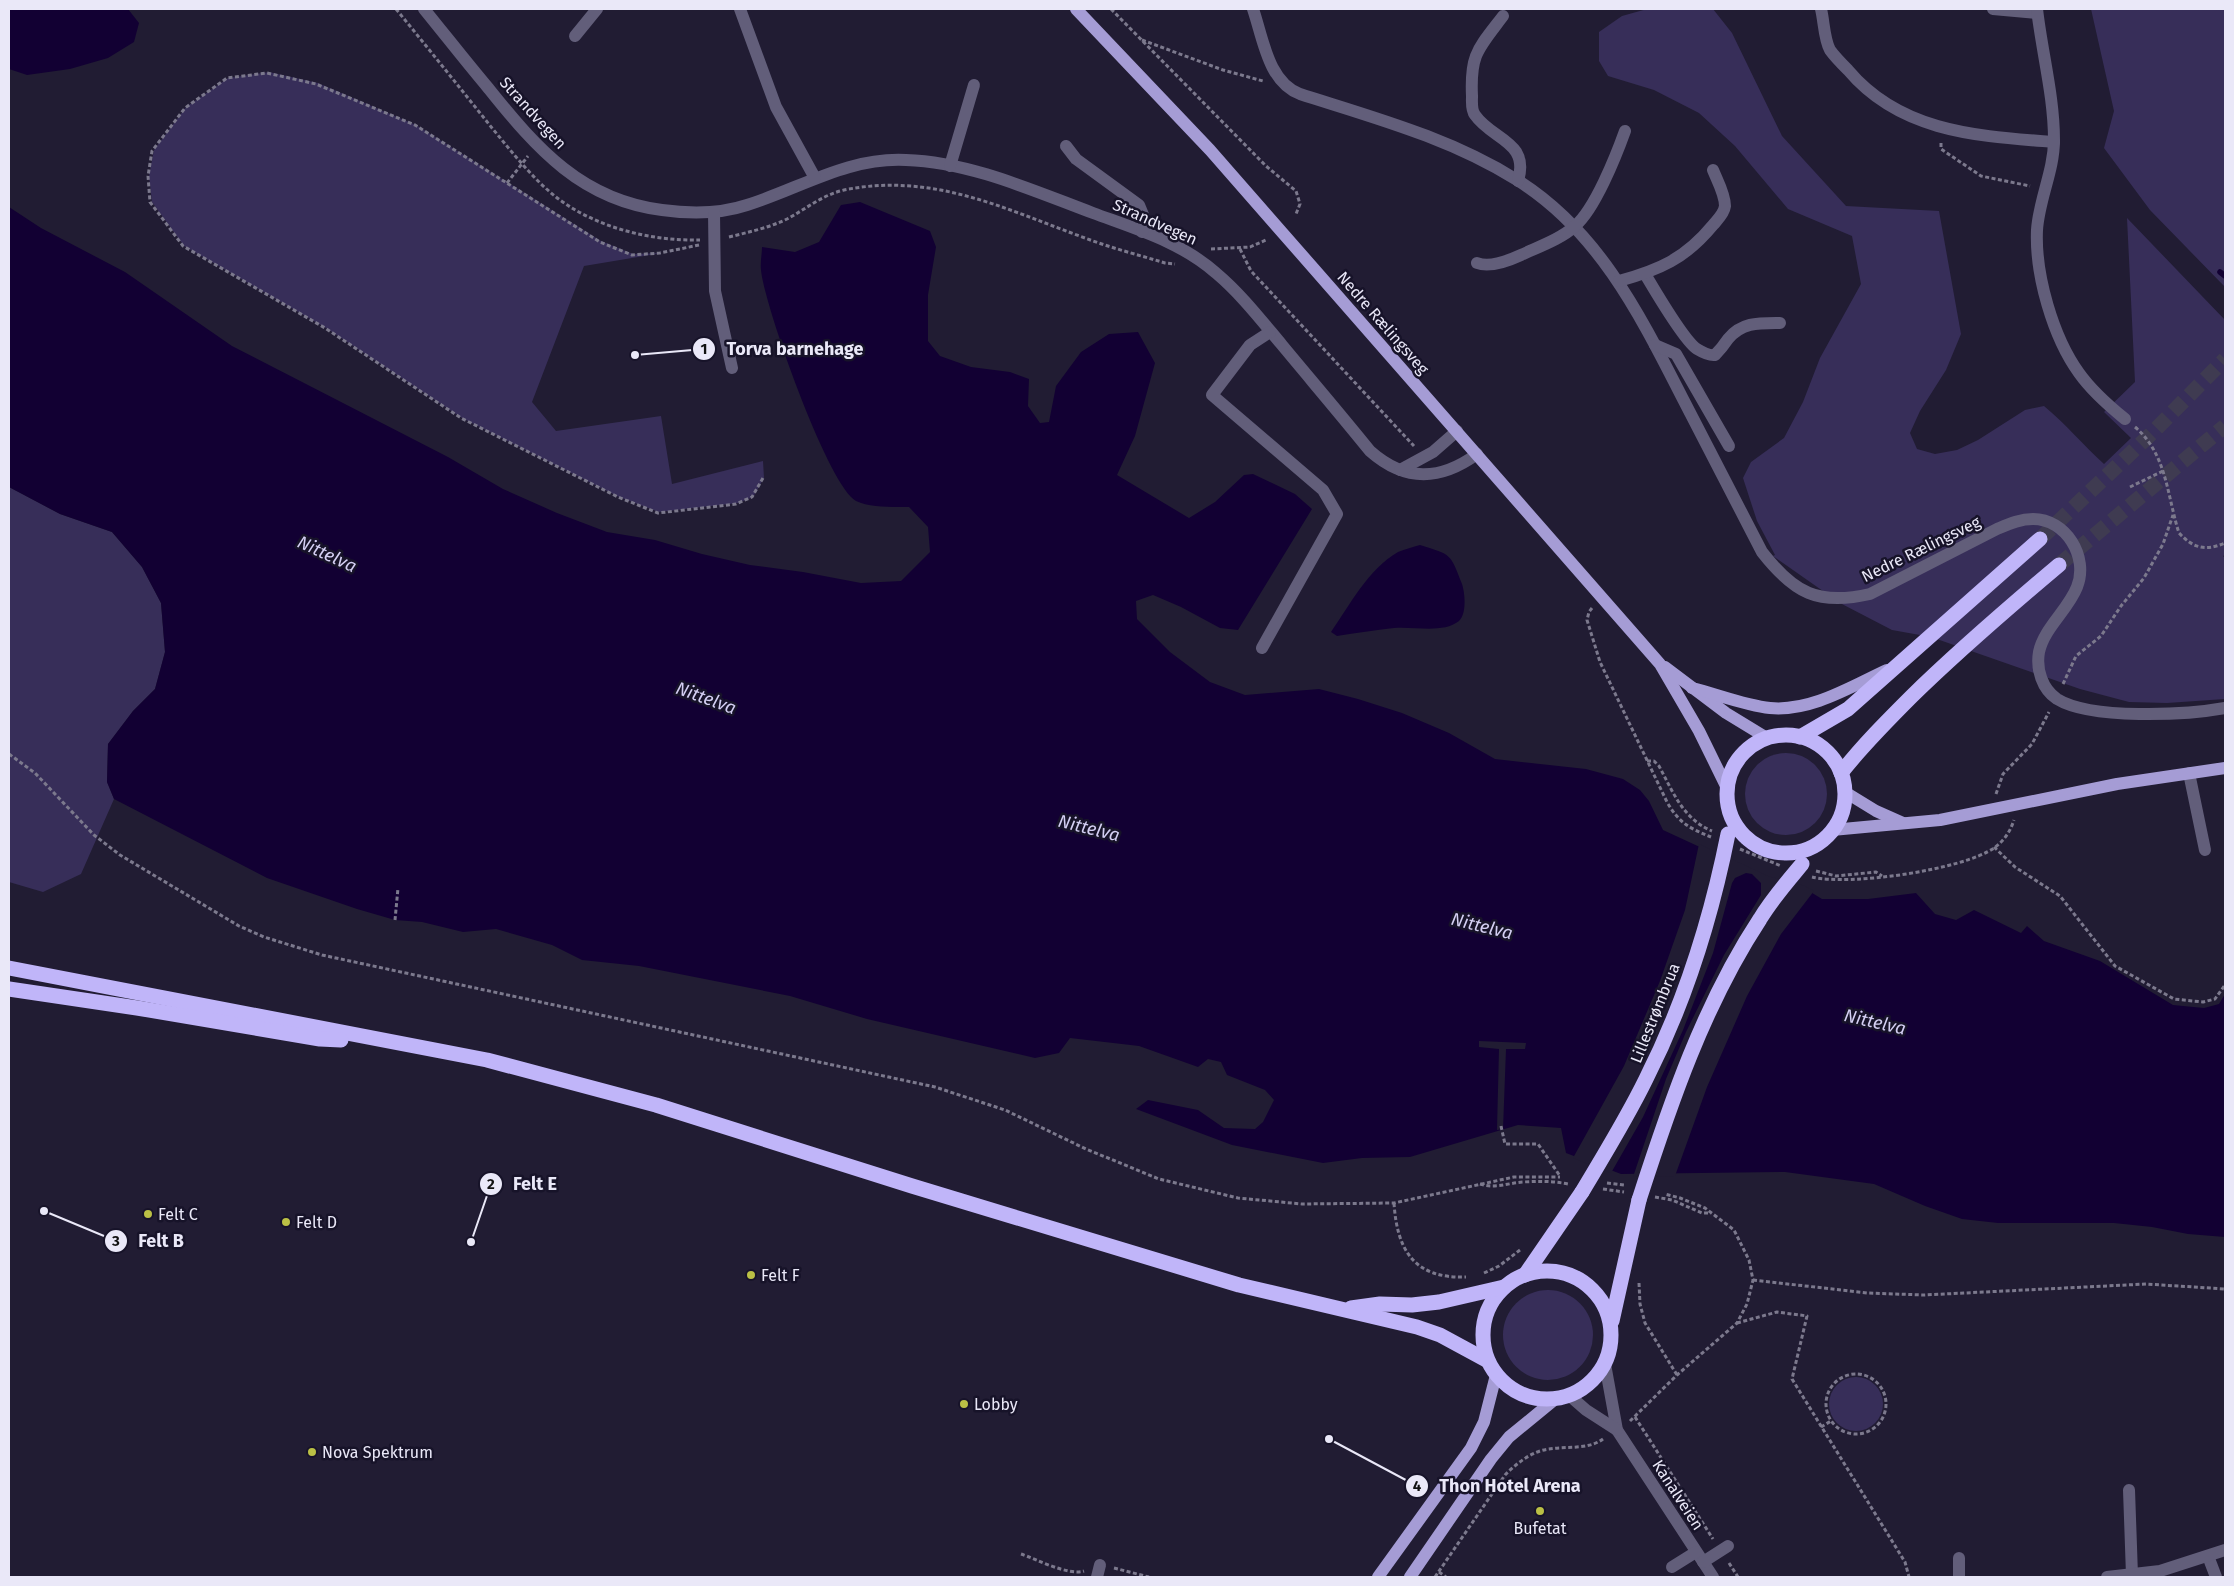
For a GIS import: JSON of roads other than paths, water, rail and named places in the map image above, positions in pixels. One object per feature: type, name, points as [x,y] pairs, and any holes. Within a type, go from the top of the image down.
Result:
[{"type":"highway","points":[[1800,737],[1848,709],[2040,539]]},
{"type":"highway","points":[[1841,773],[1934,674],[2059,565]]},
{"type":"highway","points":[[1504,1287],[1490,1306],[1484,1321],[1483,1338],[1488,1361],[1496,1375],[1508,1387],[1522,1395],[1538,1399],[1554,1400],[1570,1396],[1590,1384],[1605,1364],[1611,1349],[1611,1325],[1639,1200],[1680,1082],[1722,988],[1760,919],[1817,845],[1832,830],[1841,814],[1845,792],[1841,773],[1836,760],[1820,745],[1800,737],[1780,736],[1767,738],[1744,752],[1736,764],[1727,788],[1729,812],[1741,833],[1752,843],[1764,849],[1792,853],[1817,845]]},
{"type":"highway","name":"Lillestrømbrua","points":[[1525,1274],[1582,1192],[1643,1086],[1668,1032],[1700,946],[1727,839],[1729,812]]},
{"type":"highway","points":[[9,968],[487,1060],[656,1105],[1138,1255],[1296,1300],[1344,1309],[1440,1335],[1488,1361]]},
{"type":"highway","points":[[9,990],[137,1008],[320,1039],[401,1043]]},
{"type":"highway","points":[[1344,1309],[1380,1304],[1412,1305],[1439,1302],[1504,1287],[1525,1274],[1549,1271],[1565,1273],[1580,1279],[1593,1289],[1603,1302],[1611,1325]]},
{"type":"main road","name":"Nedre Rælingsveg","points":[[1076,9],[1210,150],[1660,664],[1700,731],[1727,788]]},
{"type":"main road","name":"Nedre Rælingsveg","points":[[1660,664],[1726,713],[1767,738]]},
{"type":"main road","points":[[1692,688],[1770,708],[1791,708],[1830,696],[1899,665]]},
{"type":"main road","points":[[1832,830],[1940,820],[2117,784],[2225,768]]},
{"type":"main road","points":[[1845,792],[1876,811],[1903,823]]},
{"type":"main road","points":[[1378,1577],[1471,1448],[1484,1422],[1496,1375]]},
{"type":"main road","points":[[1410,1577],[1491,1459],[1510,1437],[1554,1400]]},
{"type":"street","name":"Strandvegen","points":[[424,9],[535,145],[562,170],[597,191],[619,200],[655,210],[714,212],[730,210],[766,199],[845,167],[878,161],[904,160],[950,166],[978,173],[1053,198],[1169,242],[1194,257],[1228,284],[1370,451],[1387,465],[1423,476],[1462,465],[1477,454]]},
{"type":"street","points":[[575,36],[597,9]]},
{"type":"street","points":[[740,9],[776,106],[815,178]]},
{"type":"street","name":"Nedre Rælingsveg","points":[[1253,9],[1270,60],[1284,85],[1300,94],[1419,132],[1468,152],[1518,181],[1544,199],[1574,227],[1597,252],[1638,311],[1762,552],[1786,581],[1808,594],[1848,599],[1870,594],[1997,529],[2018,521],[2034,519],[2046,521],[2061,529],[2074,545],[2079,560],[2080,574],[2077,587],[2045,637],[2040,651],[2038,664],[2040,676],[2046,687],[2058,693],[2070,705],[2112,713],[2158,714],[2200,712],[2225,708]]},
{"type":"street","points":[[1822,9],[1830,49],[1860,85],[1891,107],[1940,127],[1976,136],[2054,142]]},
{"type":"street","points":[[1993,9],[2037,11],[2051,98],[2054,142],[2052,164],[2037,228],[2042,281],[2058,334],[2079,374],[2125,419]]},
{"type":"street","points":[[1503,16],[1482,43],[1472,64],[1473,110],[1476,117],[1509,144],[1518,156],[1521,170],[1518,181]]},
{"type":"street","points":[[950,166],[974,85]]},
{"type":"street","points":[[1477,263],[1490,265],[1517,257],[1574,227],[1583,218],[1606,176],[1625,131]]},
{"type":"street","points":[[1066,146],[1076,159],[1140,205],[1146,222],[1142,232]]},
{"type":"street","points":[[1618,281],[1657,270],[1686,253],[1723,212],[1725,206],[1723,196],[1713,170]]},
{"type":"street","points":[[714,212],[716,241],[715,291],[732,368]]},
{"type":"street","points":[[1645,274],[1666,308],[1695,348],[1710,356],[1715,355],[1736,331],[1744,326],[1755,323],[1780,323]]},
{"type":"street","points":[[1262,648],[1337,514],[1323,490],[1212,395],[1250,345],[1270,332]]},
{"type":"street","points":[[1655,345],[1676,354],[1729,446]]},
{"type":"street","points":[[1400,470],[1433,452],[1457,431]]},
{"type":"street","points":[[2189,773],[2205,850]]},
{"type":"street","name":"Kanalveien","points":[[1605,1364],[1617,1430],[1713,1577]]},
{"type":"street","name":"Kanalveien","points":[[1570,1396],[1586,1410],[1617,1430]]},
{"type":"street","points":[[2129,1490],[2132,1574]]},
{"type":"street","points":[[1672,1567],[1724,1548]]},
{"type":"street","points":[[2107,1577],[2160,1571],[2225,1550]]},
{"type":"street","points":[[2208,1556],[2216,1577]]},
{"type":"street","points":[[1959,1558],[1959,1577]]},
{"type":"water","points":[[9,9],[128,9],[139,23],[134,42],[108,58],[70,69],[27,75],[9,69]]},
{"type":"water","name":"Nittelva","points":[[860,202],[930,231],[936,247],[928,295],[928,341],[940,356],[971,367],[1010,372],[1029,379],[1028,406],[1040,423],[1049,422],[1056,386],[1081,352],[1109,334],[1138,332],[1155,363],[1135,436],[1117,475],[1189,518],[1215,502],[1244,475],[1253,474],[1295,494],[1312,509],[1238,630],[1220,628],[1181,607],[1153,595],[1136,601],[1137,619],[1170,652],[1210,682],[1245,695],[1319,689],[1402,713],[1449,733],[1495,759],[1586,769],[1623,779],[1640,790],[1649,801],[1663,830],[1767,878],[1804,888],[1822,899],[1868,899],[1916,893],[1935,914],[1956,920],[1974,910],[2021,933],[2027,926],[2044,941],[2100,961],[2173,1005],[2204,1008],[2219,1004],[2225,994],[2225,1237],[2188,1234],[2152,1227],[2114,1223],[1998,1223],[1962,1219],[1925,1206],[1874,1184],[1785,1172],[1621,1174],[1566,1153],[1561,1128],[1518,1125],[1410,1157],[1362,1158],[1323,1163],[1232,1145],[1136,1109],[1148,1100],[1198,1110],[1224,1128],[1255,1129],[1263,1122],[1274,1100],[1265,1090],[1227,1075],[1221,1062],[1208,1059],[1198,1067],[1139,1046],[1070,1038],[1059,1053],[1035,1058],[867,1019],[790,996],[639,966],[582,960],[552,945],[496,929],[463,932],[422,922],[395,920],[267,878],[114,799],[107,782],[108,744],[133,711],[155,689],[165,652],[161,603],[142,567],[112,532],[60,514],[9,487],[9,207],[41,228],[125,272],[232,346],[448,457],[503,489],[557,513],[607,532],[655,540],[702,554],[750,565],[803,572],[861,583],[901,581],[930,552],[928,527],[909,507],[868,505],[856,501],[844,488],[814,431],[799,393],[773,319],[761,270],[762,247],[795,252],[819,242],[841,205]]},
{"type":"water","points":[[1420,545],[1444,554],[1455,566],[1462,584],[1464,598],[1463,614],[1459,621],[1445,627],[1428,629],[1394,628],[1337,636],[1331,632],[1360,588],[1387,559],[1398,552]]},
{"type":"waterway","points":[[2220,272],[2225,276]]},
{"type":"tunnel","points":[[2040,539],[2152,433],[2225,359]]},
{"type":"tunnel","points":[[2059,565],[2225,426]]},
{"type":"place","name":"Torva barnehage","points":[[635,355]]},
{"type":"place","name":"Felt B","points":[[44,1211]]},
{"type":"place","name":"Felt C","points":[[148,1214]]},
{"type":"place","name":"Felt D","points":[[286,1222]]},
{"type":"place","name":"Felt E","points":[[471,1242]]},
{"type":"place","name":"Felt F","points":[[751,1275]]},
{"type":"place","name":"Lobby","points":[[964,1404]]},
{"type":"place","name":"Thon Hotel Arena","points":[[1329,1439]]},
{"type":"place","name":"Nova Spektrum","points":[[312,1452]]},
{"type":"place","name":"Bufetat","points":[[1540,1511]]}]
